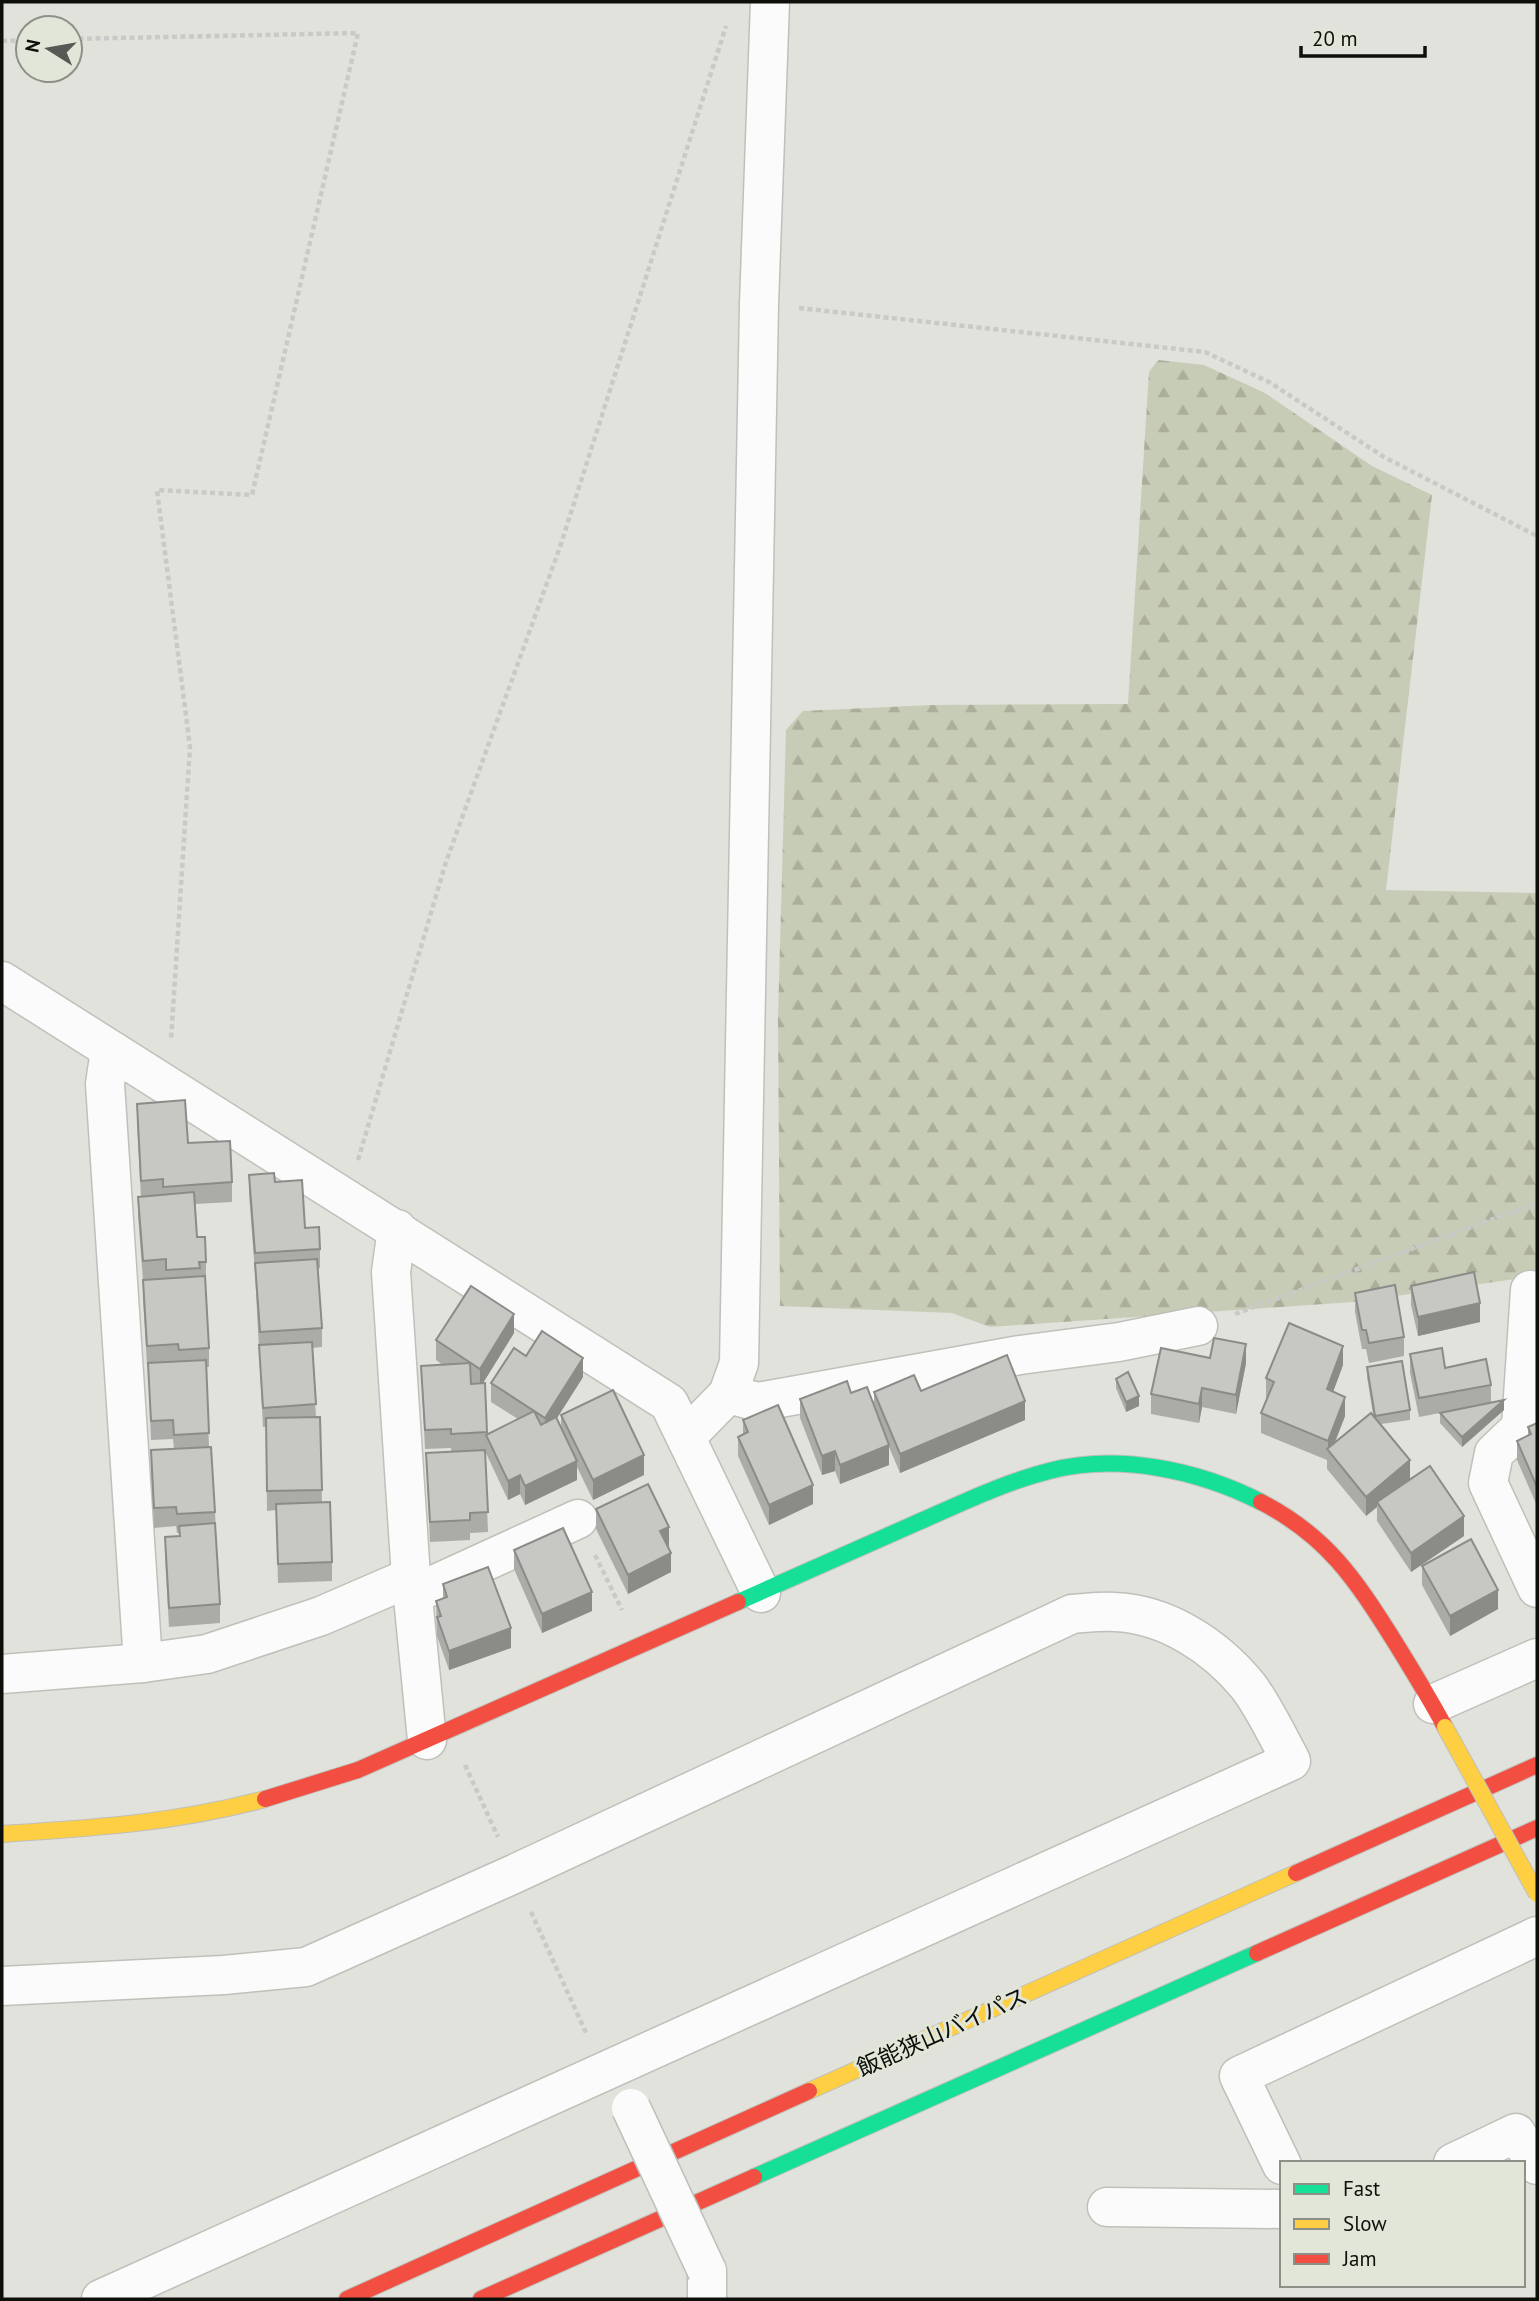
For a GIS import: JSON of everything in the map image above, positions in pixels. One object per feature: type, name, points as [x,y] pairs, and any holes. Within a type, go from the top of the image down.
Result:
[{"type":"main road","points":[[2,1834],[177,1819],[242,1806],[304,1789],[358,1770],[427,1740],[996,1488],[1040,1473],[1082,1465],[1125,1464],[1175,1471],[1222,1483],[1262,1501],[1326,1547],[1358,1583],[1439,1716],[1537,1894]]},
{"type":"main road","name":"飯能狭山バイパス","points":[[347,2299],[1537,1765]]},
{"type":"main road","points":[[481,2299],[1537,1828]]},
{"type":"street","points":[[686,1437],[728,1394],[739,1363],[760,304],[770,2]]},
{"type":"street","points":[[2,981],[669,1403],[761,1593]]},
{"type":"street","points":[[110,1050],[105,1084],[144,1663]]},
{"type":"street","points":[[397,1229],[391,1272],[412,1586],[427,1740]]},
{"type":"street","points":[[1530,1290],[1529,1420],[1494,1453],[1488,1483],[1537,1588]]},
{"type":"street","points":[[728,1394],[758,1402],[1020,1355],[1119,1342],[1198,1325]]},
{"type":"street","points":[[2,1674],[144,1663],[207,1654],[412,1586],[578,1519]]},
{"type":"street","points":[[2,1986],[224,1975],[306,1967],[527,1868],[1072,1614],[1116,1612],[1151,1619],[1187,1634],[1217,1654],[1249,1688],[1291,1761],[101,2299]]},
{"type":"street","points":[[1439,1716],[1537,1658]]},
{"type":"street","points":[[1280,2161],[1239,2076],[1537,1936]]},
{"type":"street","points":[[603,2071],[631,2108],[707,2285]]},
{"type":"street","points":[[1457,2161],[1516,2133],[1537,2165]]},
{"type":"street","points":[[1107,2207],[1280,2209]]},
{"type":"path","points":[[357,1164],[446,862],[560,547],[730,19]]},
{"type":"path","points":[[84,39],[358,33],[252,495],[157,490],[190,747],[170,1049]]},
{"type":"path","points":[[760,304],[1205,352],[1269,382],[1384,457],[1537,536]]},
{"type":"path","points":[[1198,1325],[1254,1308],[1537,1203]]},
{"type":"path","points":[[578,1519],[624,1615]]},
{"type":"green space","points":[[1158,360],[1204,365],[1265,393],[1372,466],[1432,495],[1386,890],[1537,893],[1537,1276],[1353,1302],[990,1327],[952,1313],[780,1306],[778,1017],[786,730],[803,711],[932,705],[1128,704],[1149,372]]},
{"type":"building","points":[[185,1100],[188,1143],[230,1141],[232,1182],[163,1187],[163,1179],[141,1181],[137,1104]]},
{"type":"building","points":[[274,1173],[275,1182],[302,1180],[305,1228],[319,1227],[320,1249],[255,1253],[249,1175]]},
{"type":"building","points":[[194,1192],[197,1237],[205,1237],[206,1262],[199,1262],[200,1268],[166,1270],[166,1259],[143,1261],[138,1197]]},
{"type":"building","points":[[317,1259],[322,1328],[260,1332],[255,1263]]},
{"type":"building","points":[[1474,1272],[1480,1303],[1418,1317],[1411,1286]]},
{"type":"building","points":[[205,1276],[209,1348],[179,1350],[178,1344],[147,1346],[143,1280]]},
{"type":"building","points":[[1395,1285],[1404,1337],[1369,1343],[1366,1330],[1362,1330],[1355,1293]]},
{"type":"building","points":[[471,1286],[514,1314],[480,1369],[436,1340]]},
{"type":"building","points":[[1289,1323],[1343,1346],[1327,1389],[1345,1397],[1328,1441],[1261,1413],[1274,1382],[1266,1378]]},
{"type":"building","points":[[542,1331],[583,1358],[545,1418],[491,1383],[514,1348],[526,1356]]},
{"type":"building","points":[[1214,1338],[1246,1344],[1236,1395],[1202,1388],[1199,1404],[1151,1394],[1161,1348],[1210,1358]]},
{"type":"building","points":[[312,1342],[316,1404],[263,1408],[259,1345]]},
{"type":"building","points":[[1442,1348],[1445,1368],[1486,1359],[1491,1385],[1419,1398],[1410,1354]]},
{"type":"building","points":[[1007,1355],[1025,1401],[900,1454],[874,1392],[914,1375],[921,1391]]},
{"type":"building","points":[[206,1360],[209,1433],[174,1435],[173,1420],[151,1421],[148,1363]]},
{"type":"building","points":[[1402,1361],[1410,1410],[1375,1416],[1367,1367]]},
{"type":"building","points":[[470,1363],[471,1384],[485,1383],[487,1432],[451,1434],[451,1429],[425,1430],[421,1366]]},
{"type":"building","points":[[1128,1372],[1139,1396],[1126,1402],[1116,1379]]},
{"type":"building","points":[[847,1381],[851,1393],[867,1387],[889,1445],[840,1465],[835,1451],[822,1456],[800,1399]]},
{"type":"building","points":[[613,1390],[644,1455],[593,1480],[561,1415]]},
{"type":"building","points":[[1504,1400],[1462,1437],[1440,1413]]},
{"type":"building","points":[[778,1405],[813,1485],[769,1505],[738,1437],[748,1432],[743,1420]]},
{"type":"building","points":[[534,1411],[541,1425],[556,1417],[577,1461],[525,1486],[520,1475],[508,1481],[486,1435]]},
{"type":"building","points":[[1371,1413],[1410,1460],[1366,1497],[1327,1449]]},
{"type":"building","points":[[320,1417],[322,1490],[267,1491],[266,1418]]},
{"type":"building","points":[[1537,1423],[1537,1487],[1517,1441],[1531,1434],[1528,1427]]},
{"type":"building","points":[[211,1447],[215,1512],[177,1514],[176,1507],[154,1508],[151,1450]]},
{"type":"building","points":[[485,1450],[488,1512],[470,1513],[470,1520],[430,1522],[426,1453]]},
{"type":"building","points":[[1430,1466],[1464,1516],[1411,1553],[1377,1502]]},
{"type":"building","points":[[648,1484],[669,1527],[660,1531],[671,1553],[628,1575],[596,1509]]},
{"type":"building","points":[[330,1502],[332,1562],[278,1564],[276,1504]]},
{"type":"building","points":[[215,1523],[220,1604],[169,1608],[165,1537],[180,1536],[179,1526]]},
{"type":"building","points":[[563,1528],[592,1592],[542,1614],[514,1550]]},
{"type":"building","points":[[1471,1539],[1498,1590],[1450,1616],[1422,1566]]},
{"type":"building","points":[[488,1567],[511,1628],[449,1651],[437,1617],[441,1616],[436,1601],[447,1597],[443,1584]]},
{"type":"traffic: fast","points":[[738,1602],[997,1488],[1049,1471],[1103,1464],[1158,1468],[1211,1481],[1261,1502]]},
{"type":"traffic: fast","points":[[754,2177],[1257,1953]]},
{"type":"traffic: slow","points":[[1445,1727],[1537,1894]]},
{"type":"traffic: slow","points":[[2,1834],[167,1819],[265,1799]]},
{"type":"traffic: slow","points":[[809,2091],[1296,1873]]},
{"type":"traffic: jam","points":[[1261,1502],[1284,1515],[1322,1544],[1352,1578],[1393,1639],[1445,1727]]},
{"type":"traffic: jam","points":[[265,1799],[358,1770],[738,1602]]},
{"type":"traffic: jam","points":[[1296,1873],[1537,1765]]},
{"type":"traffic: jam","points":[[1257,1953],[1537,1828]]},
{"type":"traffic: jam","points":[[347,2299],[809,2091]]},
{"type":"traffic: jam","points":[[481,2299],[754,2177]]}]
